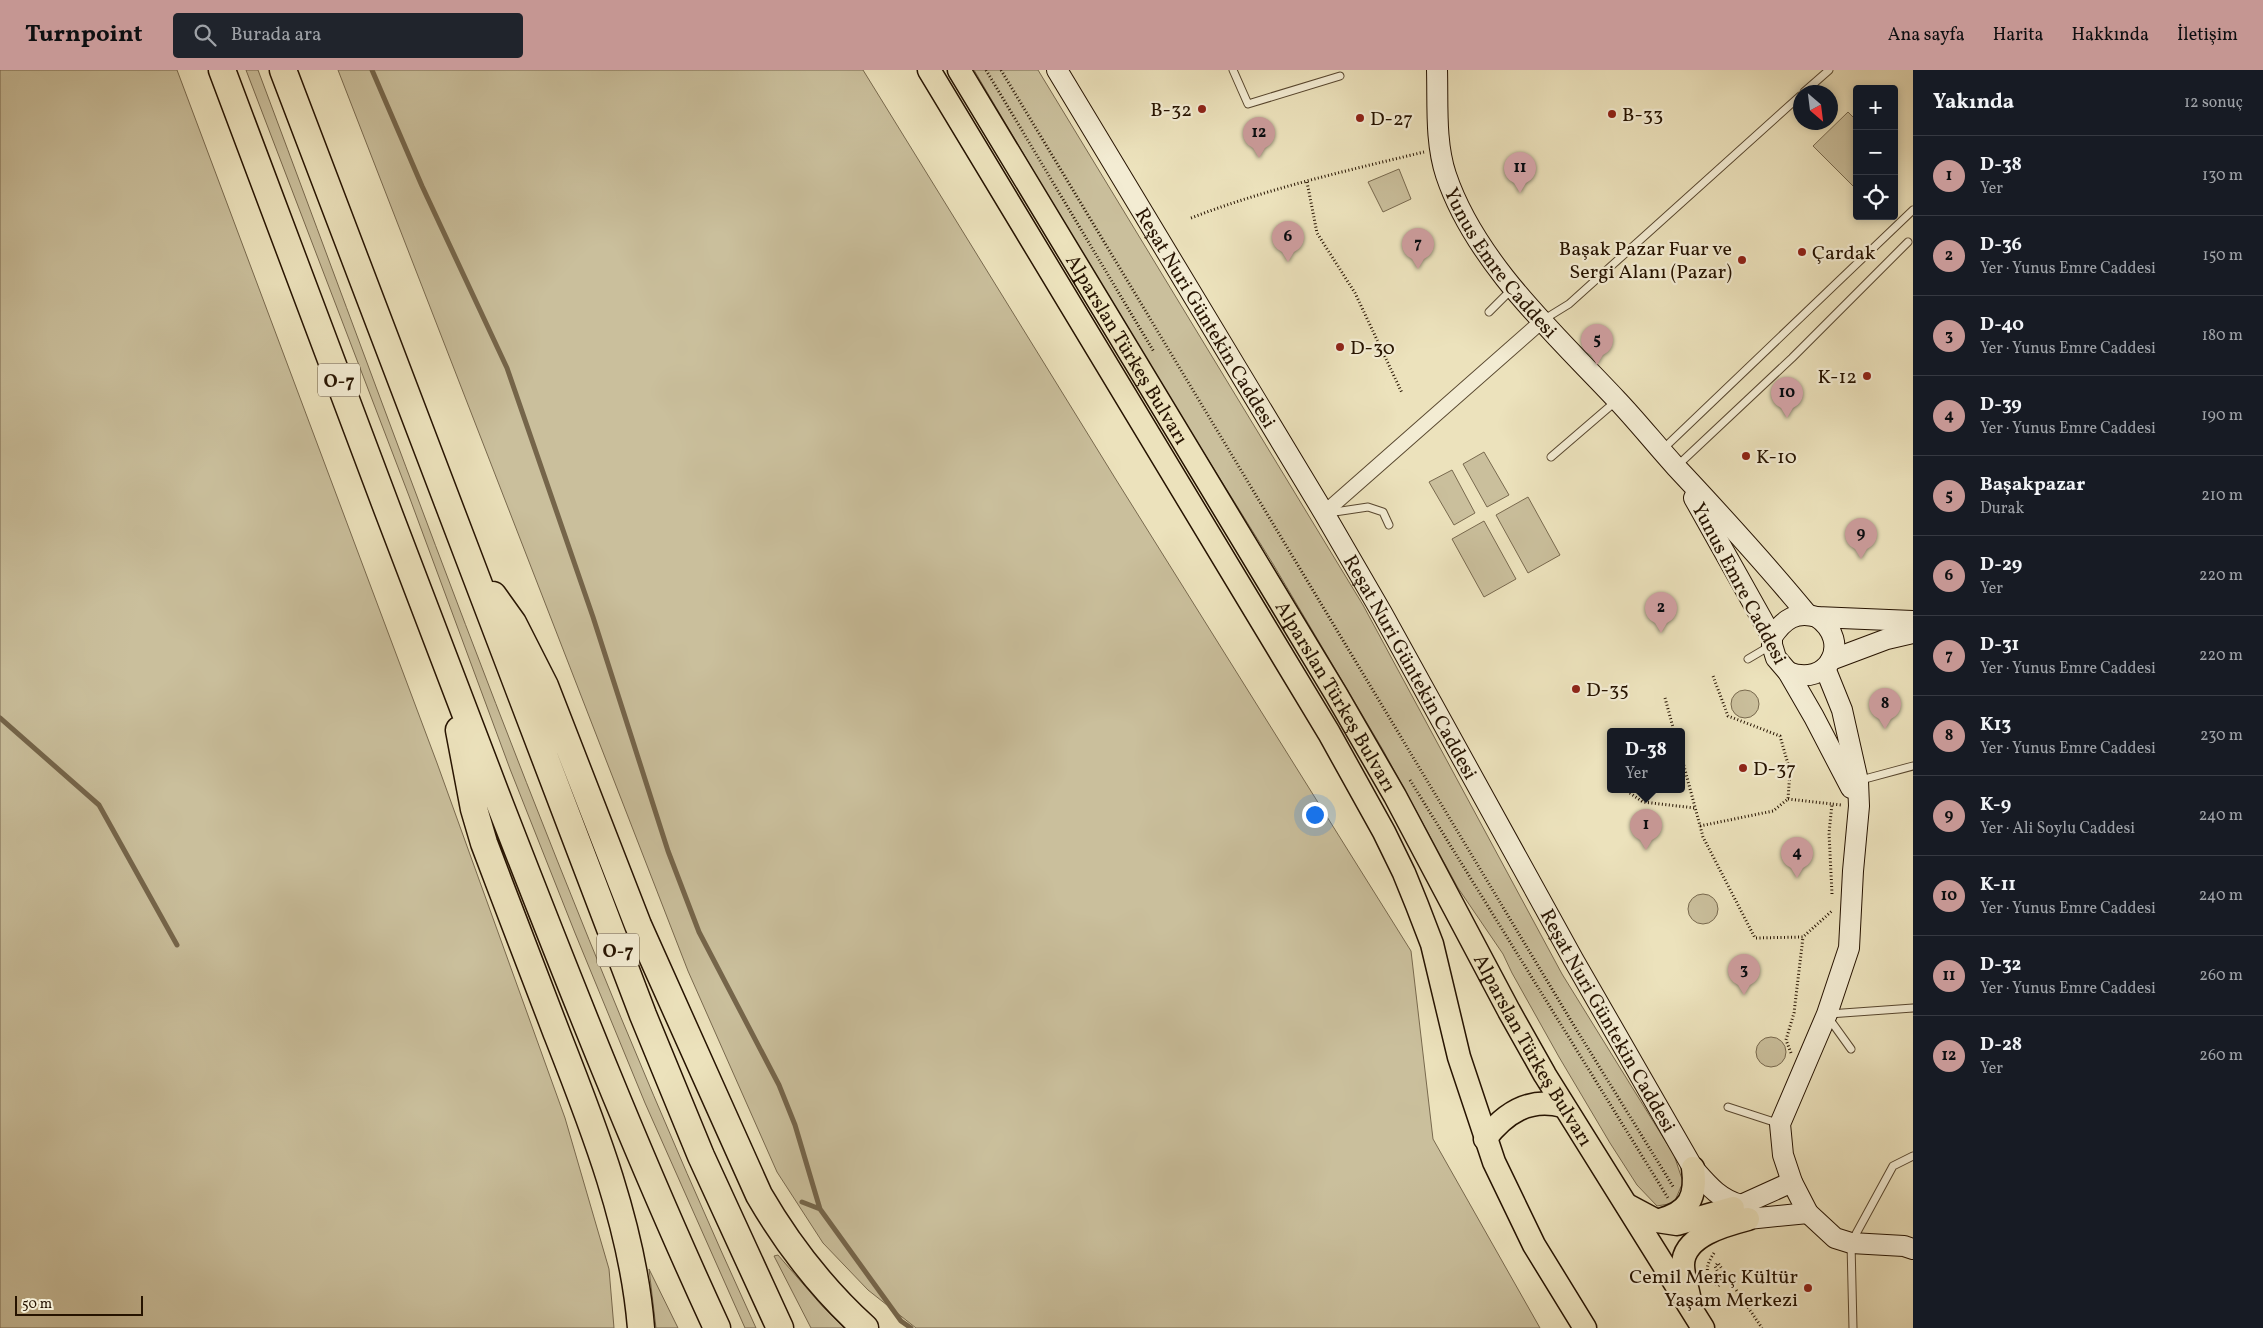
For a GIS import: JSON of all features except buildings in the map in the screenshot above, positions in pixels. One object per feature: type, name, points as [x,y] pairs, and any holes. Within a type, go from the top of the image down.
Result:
[{"type":"highway","name":"O-7","points":[[222,70],[455,690],[627,1127],[716,1328]]},
{"type":"highway","name":"O-7","points":[[283,70],[643,1015],[701,1156],[780,1328]]},
{"type":"highway","points":[[472,566],[513,623],[545,686],[638,925],[758,1195],[783,1236],[814,1277],[865,1328]]},
{"type":"highway","points":[[455,690],[461,742],[474,809],[484,843],[601,1152],[621,1218],[633,1275],[641,1328]]},
{"type":"main road","name":"Alparslan Türkeş Bulvarı","points":[[929,70],[1330,733],[1384,832],[1404,873],[1432,944],[1460,1056],[1485,1139],[1512,1203],[1534,1245],[1585,1328]]},
{"type":"main road","name":"Alparslan Türkeş Bulvarı","points":[[959,70],[1336,694],[1394,796],[1509,1011],[1563,1106],[1697,1320]]},
{"type":"main road","points":[[1485,1139],[1510,1114],[1534,1103],[1552,1103],[1563,1106]]},
{"type":"main road","points":[[1657,1221],[1670,1217],[1686,1207],[1693,1195],[1695,1183],[1693,1168]]},
{"type":"main road","points":[[1626,1204],[1657,1221],[1677,1224],[1744,1212]]},
{"type":"main road","points":[[1697,1320],[1683,1265],[1686,1252],[1695,1242],[1744,1212]]},
{"type":"street","name":"Reşat Nuri Güntekin Caddesi","points":[[1058,70],[1382,612],[1573,959],[1693,1168],[1715,1192],[1744,1212]]},
{"type":"street","name":"Yunus Emre Caddesi","points":[[1437,70],[1440,148],[1446,175],[1458,202],[1482,245],[1513,288],[1542,321],[1617,400],[1812,615],[1826,623],[1832,631],[1835,641],[1834,652],[1828,664],[1842,710],[1858,781],[1859,806],[1849,948],[1827,1014],[1798,1078],[1780,1124],[1783,1155],[1792,1182],[1808,1213],[1835,1238],[1851,1243],[1904,1246],[1913,1249]]},
{"type":"street","points":[[1324,513],[1542,321]]},
{"type":"street","name":"Yunus Emre Caddesi","points":[[1676,466],[1772,641],[1776,658],[1788,672],[1836,756],[1859,806]]},
{"type":"street","points":[[1772,641],[1787,619],[1812,615],[1913,621]]},
{"type":"street","points":[[1788,672],[1807,676],[1828,664],[1887,639],[1913,633]]},
{"type":"street","points":[[1744,1212],[1792,1182]]},
{"type":"street","points":[[1744,1212],[1808,1213]]},
{"type":"lane","points":[[1233,70],[1248,104],[1340,76]]},
{"type":"lane","points":[[1812,85],[1829,70]]},
{"type":"lane","points":[[1542,321],[1570,304],[1793,102]]},
{"type":"lane","points":[[1662,450],[1913,210]]},
{"type":"lane","points":[[1676,466],[1792,358],[1908,242]]},
{"type":"lane","points":[[1489,312],[1513,288]]},
{"type":"lane","points":[[1551,457],[1617,400]]},
{"type":"lane","points":[[1324,513],[1368,507],[1383,512],[1389,524]]},
{"type":"lane","points":[[1748,659],[1772,641]]},
{"type":"lane","points":[[1858,781],[1913,766]]},
{"type":"lane","points":[[1827,1014],[1913,1008]]},
{"type":"lane","points":[[1827,1014],[1851,1049]]},
{"type":"lane","points":[[1728,1107],[1780,1124]]},
{"type":"lane","points":[[1853,1328],[1851,1243],[1893,1166],[1913,1156]]},
{"type":"path","points":[[1001,70],[1558,999],[1686,1207]]},
{"type":"path","points":[[1191,218],[1224,205],[1440,148]]},
{"type":"path","points":[[1307,182],[1317,233],[1355,293],[1402,393]]},
{"type":"path","points":[[1713,676],[1728,716],[1780,736],[1790,771],[1788,799]]},
{"type":"path","points":[[1665,698],[1673,728]]},
{"type":"path","points":[[1685,769],[1703,837],[1755,938],[1804,936],[1833,911],[1829,833],[1832,804]]},
{"type":"path","points":[[1630,793],[1643,802],[1696,808]]},
{"type":"path","points":[[1700,826],[1773,810],[1788,799],[1859,806]]},
{"type":"path","points":[[1798,1078],[1786,1040],[1794,1013],[1804,936]]},
{"type":"path","points":[[1717,1229],[1722,1240],[1707,1264],[1706,1270],[1718,1286],[1721,1284],[1721,1279],[1715,1266],[1721,1264],[1762,1328]]},
{"type":"shaded area","points":[[0,70],[177,70],[437,763],[565,1118],[609,1269],[614,1328],[0,1328]]},
{"type":"shaded area","points":[[246,70],[258,70],[435,545],[557,861],[687,1174],[756,1328],[745,1328],[645,1103],[575,933],[510,769],[409,496]]},
{"type":"shaded area","points":[[338,70],[863,70],[1115,478],[1411,951],[1433,1139],[1540,1328],[916,1328],[868,1290],[823,1243],[777,1172],[688,971]]},
{"type":"shaded area","points":[[974,70],[1038,70],[1363,605],[1562,974],[1674,1155],[1683,1182],[1674,1203],[1657,1206],[1637,1185],[1610,1143],[1559,1057],[1503,954],[1458,888],[1383,750],[1273,564],[1125,326]]},
{"type":"shaded area","points":[[1848,112],[1853,117],[1853,186],[1813,146],[1829,130],[1838,130],[1838,122]]},
{"type":"shaded area","points":[[1399,169],[1411,199],[1383,212],[1368,182]]},
{"type":"shaded area","points":[[1484,452],[1509,495],[1487,507],[1463,464]]},
{"type":"shaded area","points":[[1452,470],[1475,513],[1454,525],[1429,482]]},
{"type":"shaded area","points":[[1528,497],[1560,555],[1528,573],[1496,515]]},
{"type":"shaded area","points":[[1484,521],[1516,579],[1484,597],[1452,539]]},
{"type":"shaded area","points":[[1745,690],[1755,694],[1759,704],[1755,714],[1745,718],[1735,714],[1731,704],[1735,694]]},
{"type":"shaded area","points":[[1703,894],[1714,898],[1718,909],[1714,920],[1703,924],[1692,920],[1688,909],[1692,898]]},
{"type":"shaded area","points":[[1771,1037],[1782,1041],[1786,1052],[1782,1063],[1771,1067],[1760,1063],[1756,1052],[1760,1041]]},
{"type":"shaded area","points":[[778,1255],[844,1328],[811,1328],[774,1256]]},
{"type":"shaded area","points":[[649,1269],[678,1328],[656,1328]]},
{"type":"waterway","points":[[372,70],[422,186],[507,368],[593,617],[668,851],[699,932],[779,1085],[795,1125],[820,1209],[901,1321],[911,1328]]},
{"type":"waterway","points":[[0,718],[99,805],[177,945]]},
{"type":"waterway","points":[[802,1202],[820,1209]]},
{"type":"place","name":"B-32","points":[[1202,109]]},
{"type":"place","name":"B-33","points":[[1612,114]]},
{"type":"place","name":"D-27","points":[[1360,118]]},
{"type":"place","name":"D-28","points":[[1259,158]]},
{"type":"place","name":"D-32","points":[[1520,193]]},
{"type":"place","name":"Çardak","points":[[1802,252]]},
{"type":"place","name":"Başak Pazar Fuar ve Sergi Alanı (Pazar)","points":[[1742,260]]},
{"type":"place","name":"D-29","points":[[1288,262]]},
{"type":"place","name":"D-31","points":[[1418,269]]},
{"type":"place","name":"D-30","points":[[1340,347]]},
{"type":"place","name":"Başakpazar","points":[[1597,365]]},
{"type":"place","name":"K-12","points":[[1867,376]]},
{"type":"place","name":"K-11","points":[[1787,418]]},
{"type":"place","name":"K-10","points":[[1746,456]]},
{"type":"place","name":"K-9","points":[[1861,559]]},
{"type":"place","name":"D-36","points":[[1661,633]]},
{"type":"place","name":"D-35","points":[[1576,689]]},
{"type":"place","name":"K13","points":[[1885,729]]},
{"type":"place","name":"D-37","points":[[1743,768]]},
{"type":"place","name":"D-38","points":[[1646,850]]},
{"type":"place","name":"D-39","points":[[1797,878]]},
{"type":"place","name":"D-40","points":[[1744,995]]},
{"type":"place","name":"Cemil Meriç Kültür Yaşam Merkezi","points":[[1808,1288]]}]
